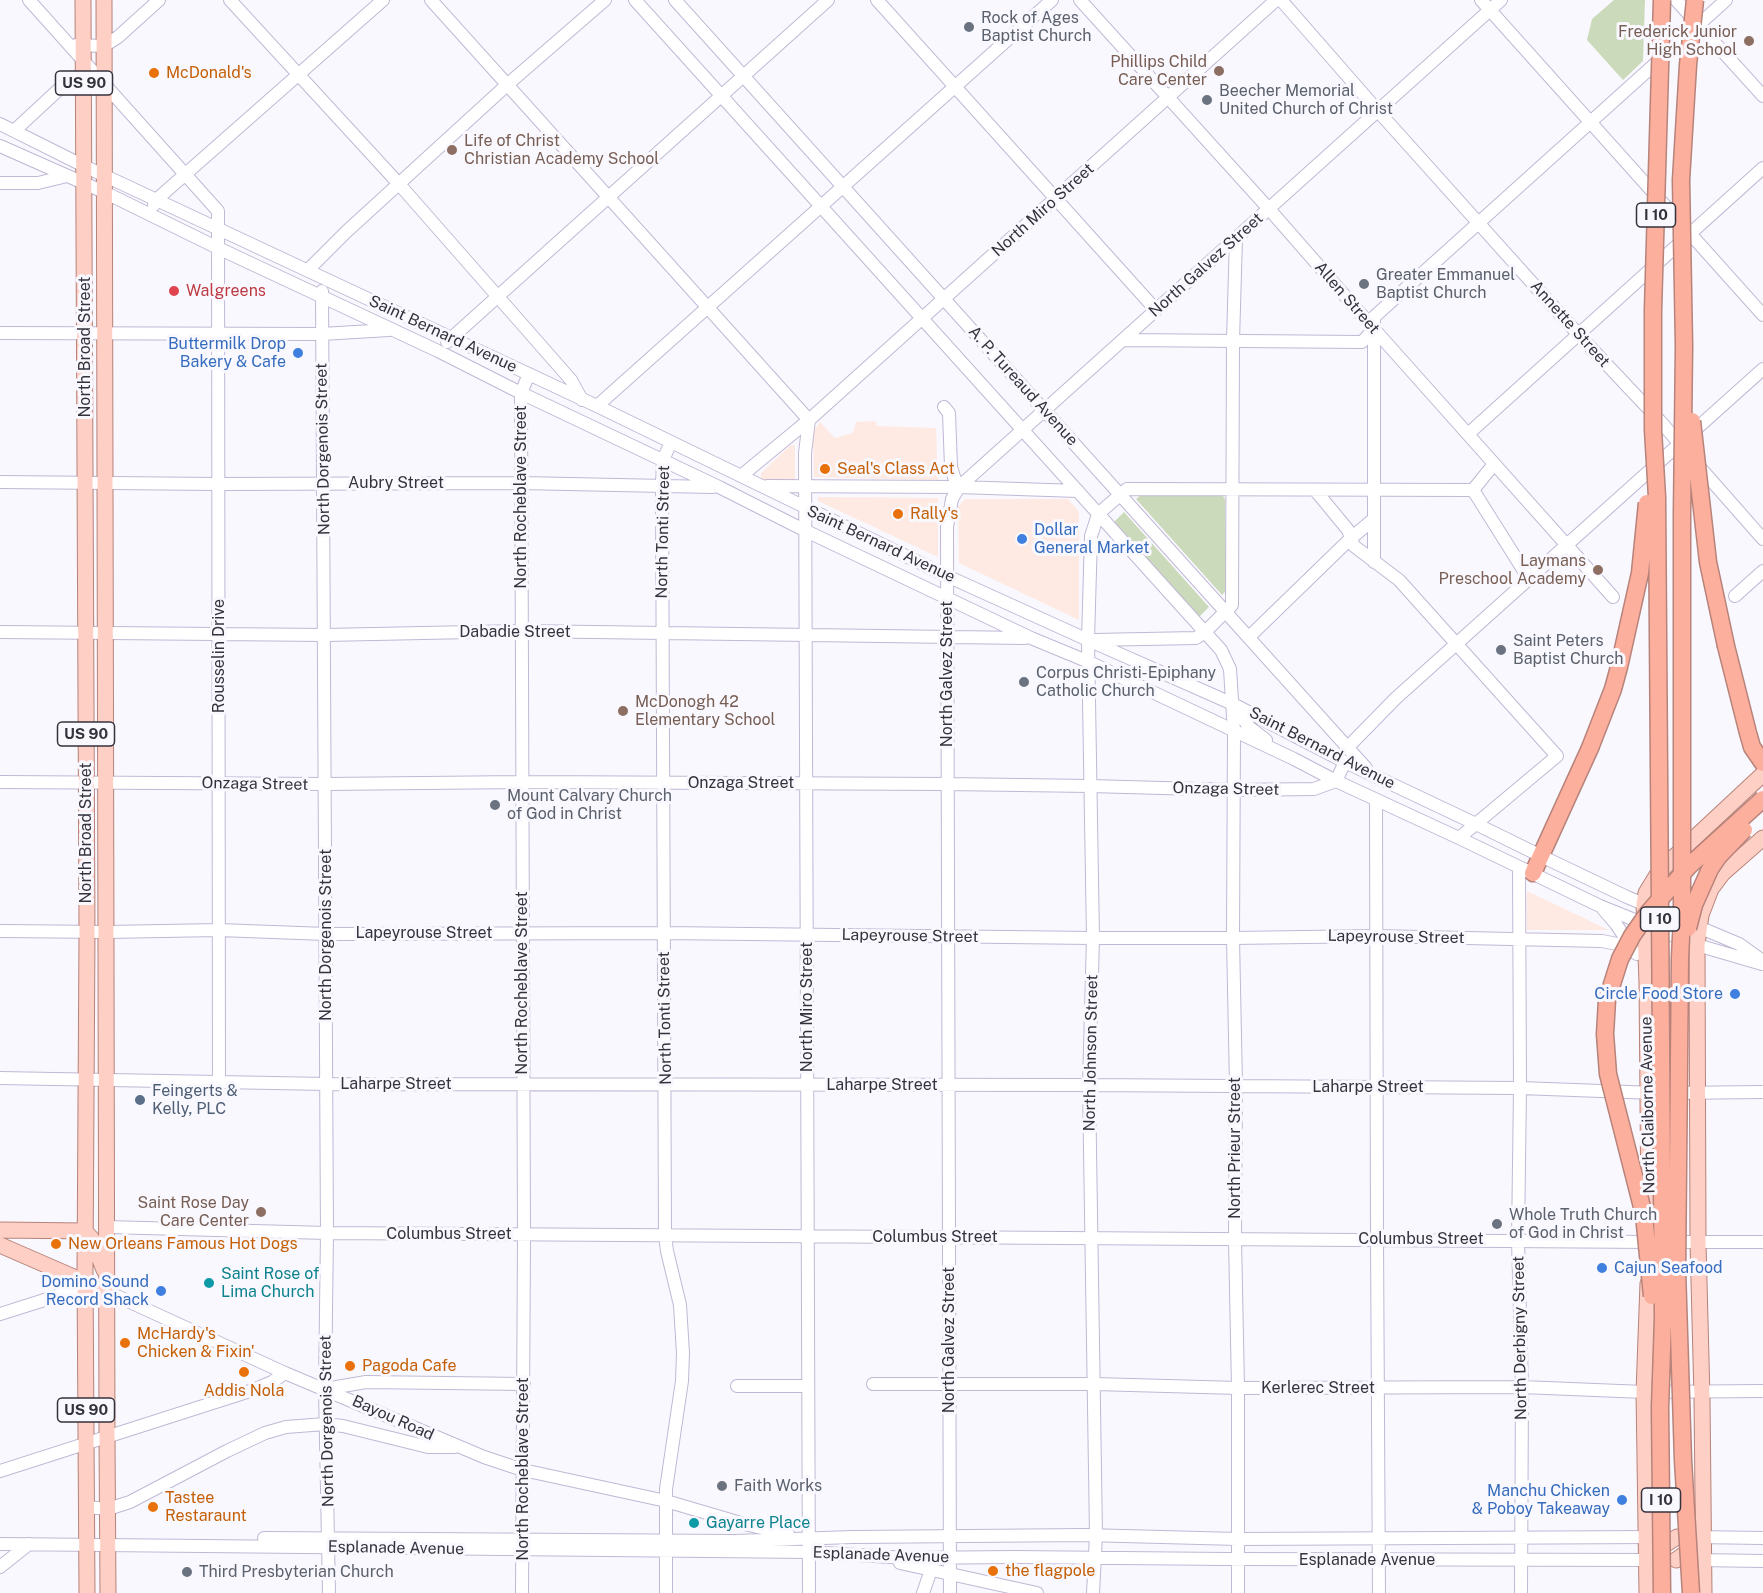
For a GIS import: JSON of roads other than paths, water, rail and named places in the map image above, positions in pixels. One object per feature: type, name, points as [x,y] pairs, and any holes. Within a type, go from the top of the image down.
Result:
[{"type":"highway","name":"I 10","points":[[1662,0],[1653,310],[1653,430],[1657,509],[1663,1308],[1660,1408],[1662,1593]]},
{"type":"highway","points":[[1695,25],[1696,0]]},
{"type":"highway","name":"I 10","points":[[1681,1593],[1683,1460],[1677,1270],[1682,916],[1684,346],[1681,180],[1688,65],[1695,25]]},
{"type":"highway","points":[[1684,346],[1708,562],[1748,733],[1752,747],[1763,764]]},
{"type":"highway","points":[[1526,870],[1541,856],[1590,748],[1613,689],[1640,573],[1653,430]]},
{"type":"highway","points":[[1660,1408],[1651,1272],[1644,1215],[1608,1074],[1605,1034],[1607,1000],[1620,959],[1648,913],[1689,866],[1763,799]]},
{"type":"highway","points":[[1680,958],[1694,905],[1710,869],[1726,848],[1763,813]]},
{"type":"highway","points":[[1683,1460],[1690,1593]]},
{"type":"main road","name":"North Broad Street","points":[[83,0],[80,56],[84,166],[87,1593]]},
{"type":"main road","name":"North Broad Street","points":[[104,0],[108,1593]]},
{"type":"main road","points":[[84,240],[105,240]]},
{"type":"main road","name":"North Claiborne Avenue","points":[[1647,1593],[1644,1392],[1649,1242],[1647,983],[1644,904],[1646,892],[1657,875],[1763,774]]},
{"type":"main road","points":[[1704,1593],[1698,1242],[1697,945],[1704,907],[1716,881],[1763,838]]},
{"type":"main road","points":[[0,1230],[85,1231],[92,1239],[106,1276]]},
{"type":"main road","name":"Bayou Road","points":[[0,1245],[85,1284],[108,1292]]},
{"type":"main road","points":[[86,1401],[107,1404]]},
{"type":"main road","points":[[1647,1560],[1659,1548],[1677,1537]]},
{"type":"main road","points":[[1676,1560],[1694,1549],[1703,1537]]},
{"type":"street","points":[[29,0],[218,211],[219,229]]},
{"type":"street","points":[[14,131],[68,81],[80,56],[118,37],[159,0]]},
{"type":"street","points":[[230,0],[399,184],[571,380],[582,399]]},
{"type":"street","points":[[151,214],[156,200],[186,176],[383,0]]},
{"type":"street","points":[[431,0],[809,420]]},
{"type":"street","points":[[308,270],[330,246],[508,84],[605,0]]},
{"type":"street","name":"A. P. Tureaud Avenue","points":[[635,0],[1221,650],[1230,669],[1233,704]]},
{"type":"street","name":"A. P. Tureaud Avenue","points":[[675,0],[1371,773]]},
{"type":"street","points":[[438,351],[828,0]]},
{"type":"street","points":[[878,0],[1156,310]]},
{"type":"street","points":[[597,406],[1052,0]]},
{"type":"street","name":"Allen Street","points":[[1080,0],[1613,597]]},
{"type":"street","name":"North Miro Street","points":[[741,477],[809,420],[1276,0]]},
{"type":"street","name":"Annette Street","points":[[1281,0],[1578,334],[1660,421],[1763,539]]},
{"type":"street","points":[[1481,0],[1763,315]]},
{"type":"street","name":"North Galvez Street","points":[[950,1593],[947,519],[952,498],[959,487],[1501,0]]},
{"type":"street","points":[[1676,0],[1695,25],[1763,96]]},
{"type":"street","points":[[1374,562],[1374,317],[1695,25],[1726,0]]},
{"type":"street","name":"Saint Bernard Avenue","points":[[0,124],[84,166],[597,406],[947,576],[1233,704],[1345,762],[1541,856],[1644,904],[1739,944],[1763,963]]},
{"type":"street","name":"Saint Bernard Avenue","points":[[0,146],[105,192],[218,248],[438,351],[806,531],[1031,638],[1089,662],[1600,906],[1697,945],[1763,963]]},
{"type":"street","points":[[1468,434],[1763,168]]},
{"type":"street","points":[[0,183],[38,183],[67,176]]},
{"type":"street","name":"Rousselin Drive","points":[[219,229],[219,1082]]},
{"type":"street","points":[[1088,640],[1196,638],[1232,605],[1233,341],[1236,238]]},
{"type":"street","name":"North Dorgenois Street","points":[[323,278],[327,1084],[325,1424],[329,1593]]},
{"type":"street","points":[[1123,340],[1362,342],[1374,329]]},
{"type":"street","points":[[0,333],[322,334],[391,330]]},
{"type":"street","points":[[1347,748],[1396,698],[1763,369]]},
{"type":"street","name":"North Rocheblave Street","points":[[522,1593],[524,1235],[521,393],[529,374]]},
{"type":"street","points":[[944,407],[950,413],[951,467],[959,487]]},
{"type":"street","name":"North Miro Street","points":[[809,420],[805,453],[808,1237],[806,1538],[809,1552],[809,1593]]},
{"type":"street","name":"North Tonti Street","points":[[666,1593],[666,1489],[682,1380],[683,1353],[680,1305],[665,1235],[662,485],[663,460],[671,442]]},
{"type":"street","points":[[1473,490],[1494,464]]},
{"type":"street","name":"Aubry Street","points":[[0,483],[521,483],[719,487]]},
{"type":"street","points":[[761,486],[959,487],[1078,491]]},
{"type":"street","points":[[1098,514],[1127,489],[1473,490]]},
{"type":"street","points":[[1315,490],[1348,530],[1354,546],[1399,580],[1557,756],[1459,838]]},
{"type":"street","points":[[1473,490],[1529,579]]},
{"type":"street","name":"North Johnson Street","points":[[1093,1593],[1096,1558],[1095,1384],[1089,1085],[1093,938],[1088,640],[1091,536],[1098,514]]},
{"type":"street","points":[[1249,637],[1351,538],[1374,519]]},
{"type":"street","points":[[1735,596],[1763,571]]},
{"type":"street","name":"Dabadie Street","points":[[0,632],[325,635],[521,631],[1031,638]]},
{"type":"street","points":[[1233,704],[1249,727],[1294,759]]},
{"type":"street","name":"North Prieur Street","points":[[1233,704],[1233,938],[1236,1086],[1234,1239],[1238,1389],[1238,1593]]},
{"type":"street","points":[[1336,781],[1345,762]]},
{"type":"street","name":"Onzaga Street","points":[[0,782],[948,784],[1233,790],[1314,789],[1336,781]]},
{"type":"street","points":[[1376,800],[1379,1593]]},
{"type":"street","name":"North Derbigny Street","points":[[1521,1593],[1518,1240],[1519,939],[1526,870]]},
{"type":"street","points":[[1600,906],[1637,954],[1647,983]]},
{"type":"street","name":"Lapeyrouse Street","points":[[0,931],[219,930],[326,934],[664,933],[1093,938],[1376,936],[1602,941],[1622,945],[1637,954]]},
{"type":"street","name":"Laharpe Street","points":[[0,1078],[327,1084],[1089,1085],[1520,1088],[1697,1094],[1763,1092]]},
{"type":"street","name":"Columbus Street","points":[[107,1227],[524,1235],[1763,1242]]},
{"type":"street","points":[[0,1314],[57,1296],[85,1284]]},
{"type":"street","name":"Bayou Road","points":[[108,1292],[285,1373],[484,1458],[523,1470],[666,1500],[744,1524],[806,1538]]},
{"type":"street","points":[[0,1471],[253,1390],[272,1382],[285,1373]]},
{"type":"street","points":[[325,1389],[366,1382],[524,1384]]},
{"type":"street","name":"Kerlerec Street","points":[[873,1384],[1095,1384],[1238,1389],[1521,1387],[1644,1392],[1763,1391]]},
{"type":"street","points":[[736,1386],[808,1386]]},
{"type":"street","points":[[86,1507],[108,1509],[130,1503],[175,1477],[266,1433],[286,1427],[325,1424],[343,1426],[429,1447],[459,1447]]},
{"type":"street","name":"Esplanade Avenue","points":[[666,1546],[806,1538],[950,1536],[1096,1535],[1238,1539],[1646,1536],[1763,1538]]},
{"type":"street","name":"Esplanade Avenue","points":[[0,1536],[87,1540],[666,1546],[844,1553],[876,1558],[1763,1561]]},
{"type":"street","name":"Esplanade Avenue","points":[[0,1544],[87,1540]]},
{"type":"street","points":[[0,1567],[29,1544]]},
{"type":"street","points":[[876,1558],[1037,1593]]},
{"type":"street","points":[[923,1593],[931,1570]]},
{"type":"place","name":"Rock of Ages Baptist Church","points":[[969,27]]},
{"type":"place","name":"Frederick Junior High School","points":[[1749,41]]},
{"type":"place","name":"Phillips Child Care Center","points":[[1219,71]]},
{"type":"place","name":"McDonald's","points":[[154,73]]},
{"type":"place","name":"Beecher Memorial United Church of Christ","points":[[1207,100]]},
{"type":"place","name":"Life of Christ Christian Academy School","points":[[452,150]]},
{"type":"place","name":"Greater Emmanuel Baptist Church","points":[[1364,284]]},
{"type":"place","name":"Walgreens","points":[[174,291]]},
{"type":"place","name":"Buttermilk Drop Bakery & Cafe","points":[[298,353]]},
{"type":"place","name":"Seal's Class Act","points":[[825,469]]},
{"type":"place","name":"Rally's","points":[[898,514]]},
{"type":"place","name":"Dollar General Market","points":[[1022,539]]},
{"type":"place","name":"Laymans Preschool Academy","points":[[1598,570]]},
{"type":"place","name":"Saint Peters Baptist Church","points":[[1501,650]]},
{"type":"place","name":"Corpus Christi-Epiphany Catholic Church","points":[[1024,682]]},
{"type":"place","name":"McDonogh 42 Elementary School","points":[[623,711]]},
{"type":"place","name":"Mount Calvary Church of God in Christ","points":[[495,805]]},
{"type":"place","name":"Circle Food Store","points":[[1735,994]]},
{"type":"place","name":"Feingerts & Kelly, PLC","points":[[140,1100]]},
{"type":"place","name":"Saint Rose Day Care Center","points":[[261,1212]]},
{"type":"place","name":"Whole Truth Church of God in Christ","points":[[1497,1224]]},
{"type":"place","name":"New Orleans Famous Hot Dogs","points":[[56,1244]]},
{"type":"place","name":"Cajun Seafood","points":[[1602,1268]]},
{"type":"place","name":"Saint Rose of Lima Church","points":[[209,1283]]},
{"type":"place","name":"Domino Sound Record Shack","points":[[161,1291]]},
{"type":"place","name":"McHardy's Chicken & Fixin'","points":[[125,1343]]},
{"type":"place","name":"Pagoda Cafe","points":[[350,1366]]},
{"type":"place","name":"Addis Nola","points":[[244,1372]]},
{"type":"place","name":"Faith Works","points":[[722,1486]]},
{"type":"place","name":"Manchu Chicken & Poboy Takeaway","points":[[1622,1500]]},
{"type":"place","name":"Tastee Restaraunt","points":[[153,1507]]},
{"type":"place","name":"Gayarre Place","points":[[694,1523]]},
{"type":"place","name":"the flagpole","points":[[993,1571]]},
{"type":"place","name":"Third Presbyterian Church","points":[[187,1572]]}]
